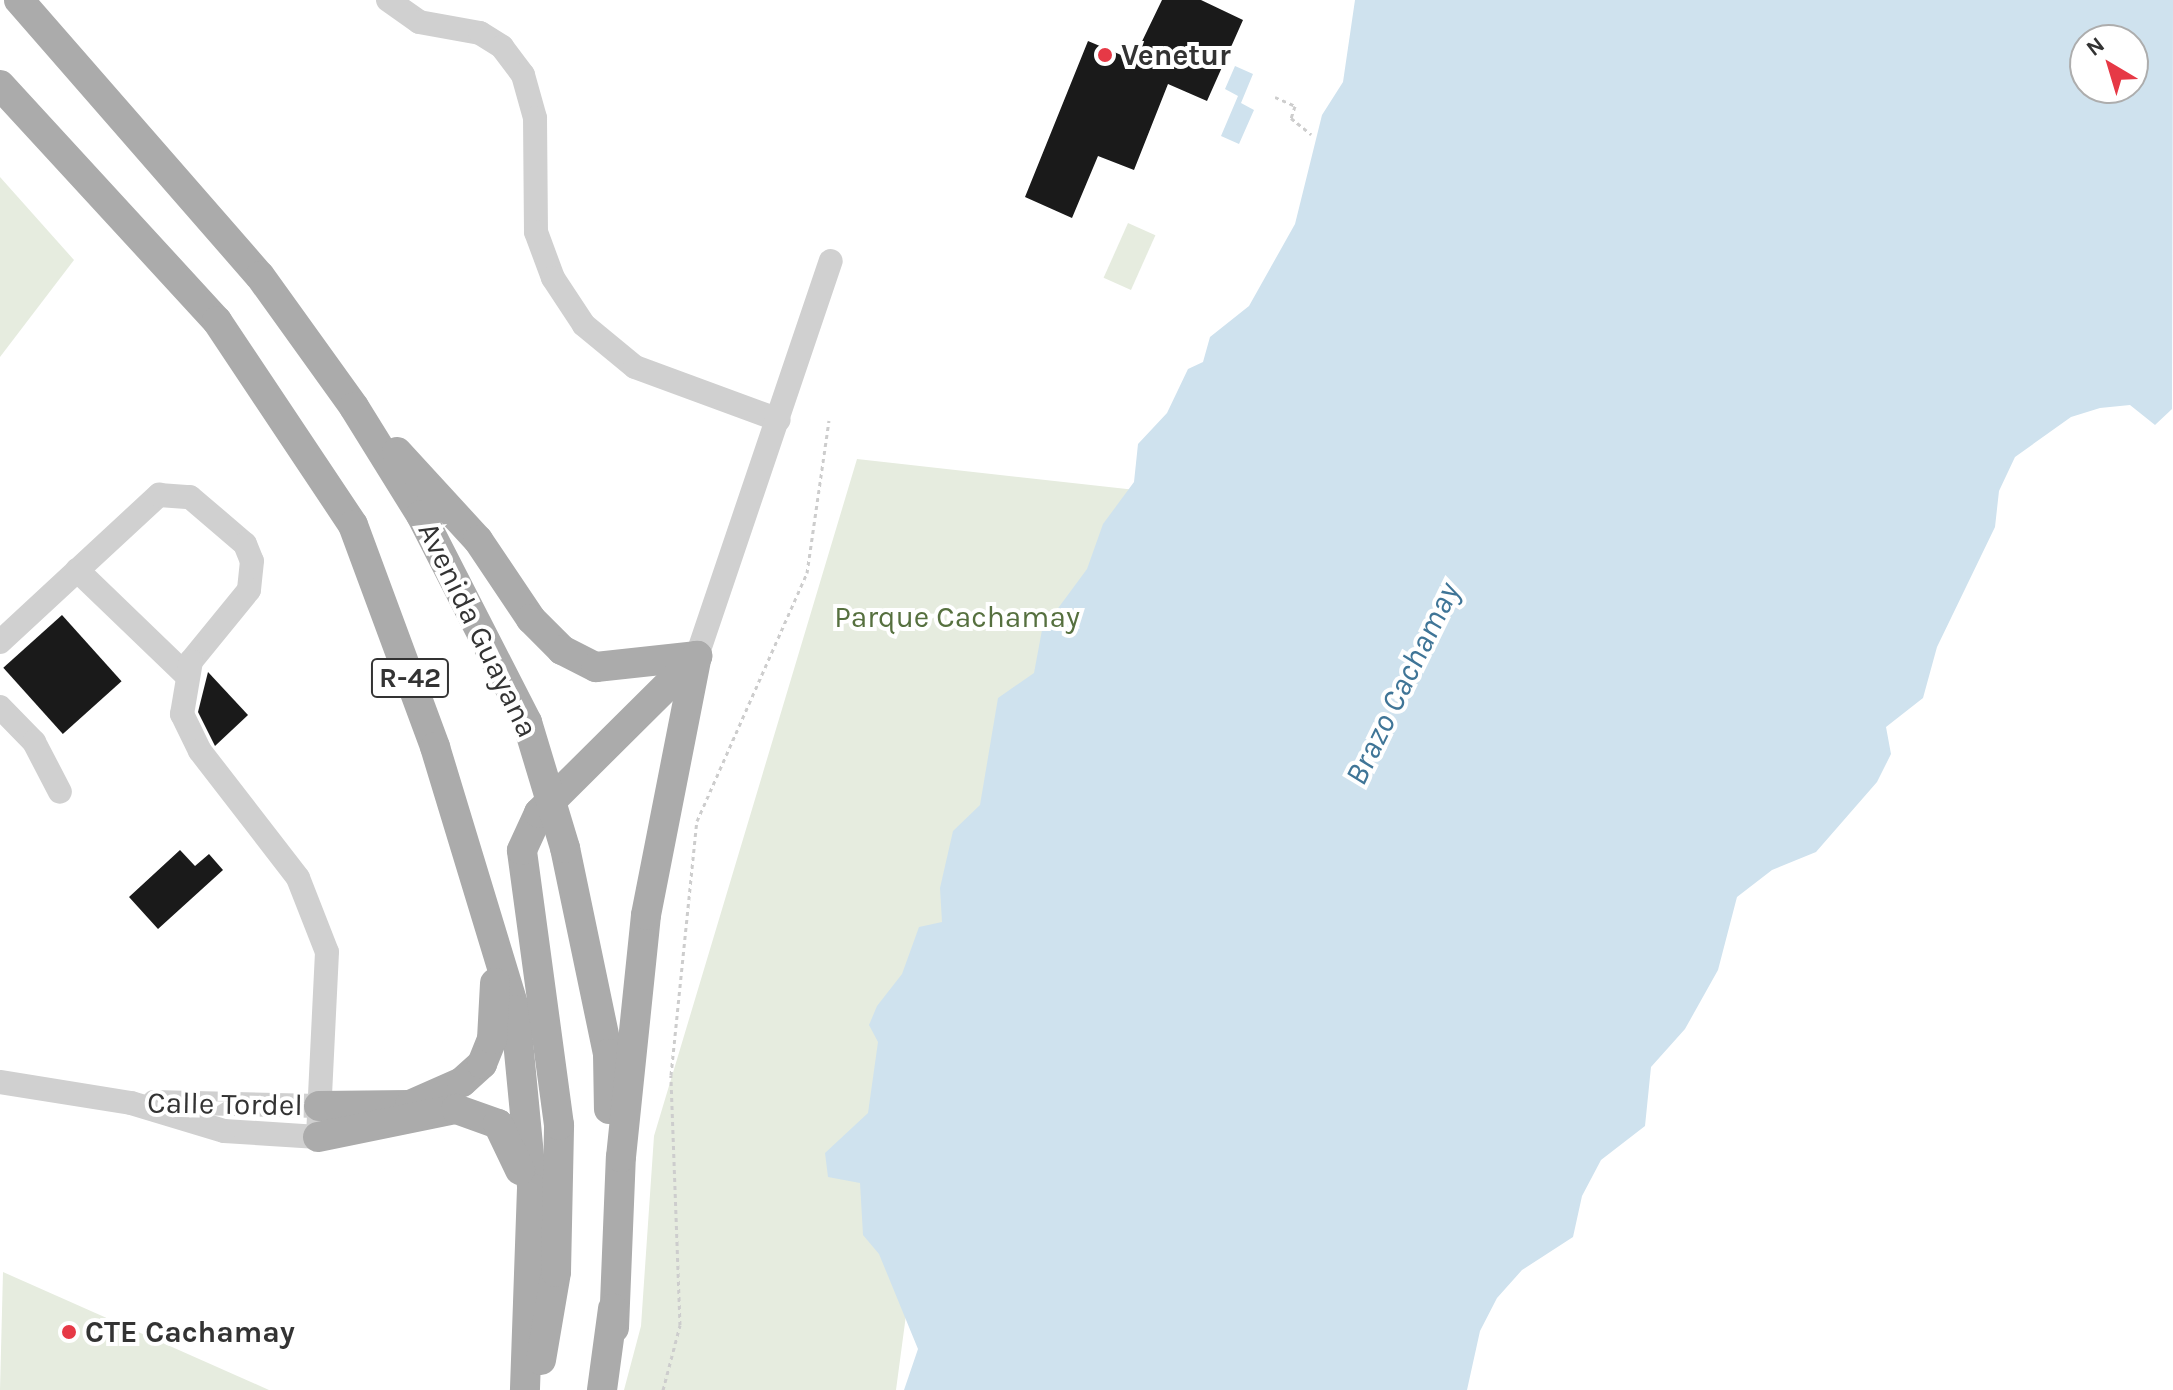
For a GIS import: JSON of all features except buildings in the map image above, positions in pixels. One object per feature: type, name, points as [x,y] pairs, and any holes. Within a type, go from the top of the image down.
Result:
[{"type":"main road","name":"Avenida Guayana","points":[[19,0],[260,276],[354,407],[421,515],[527,722],[565,848],[608,1054],[614,1328],[602,1390]]},
{"type":"main road","name":"R-42","points":[[0,85],[217,321],[353,525],[492,929],[515,1010],[532,1188],[525,1390]]},
{"type":"main road","points":[[354,407],[478,540],[531,619],[562,650],[596,667],[697,656]]},
{"type":"main road","points":[[614,1328],[621,1157],[646,915],[697,656]]},
{"type":"main road","points":[[536,1390],[556,1272],[559,1125],[522,850],[539,813],[697,656]]},
{"type":"main road","points":[[319,1106],[410,1105],[462,1082],[482,1064],[496,1015],[492,929]]},
{"type":"main road","points":[[318,1137],[456,1109],[498,1124],[520,1170],[528,1251]]},
{"type":"street","points":[[388,0],[419,22],[480,33],[502,47],[523,75],[535,118],[536,232],[553,278],[584,325],[635,367],[779,420]]},
{"type":"street","points":[[697,656],[831,261]]},
{"type":"street","points":[[0,642],[147,502],[166,493],[190,497],[245,544],[253,571],[249,590],[184,673],[182,714],[200,751],[298,878],[320,927],[327,952],[318,1137]]},
{"type":"street","points":[[77,570],[184,673]]},
{"type":"street","points":[[0,707],[34,742],[60,792]]},
{"type":"street","name":"Calle Tordel","points":[[0,1082],[131,1103],[224,1131],[318,1137]]},
{"type":"street","name":"Calle Tordel","points":[[131,1103],[319,1106]]},
{"type":"path","points":[[1275,97],[1295,106],[1291,118],[1311,134]]},
{"type":"path","points":[[663,1390],[680,1325],[671,1075],[697,821],[807,573],[829,421]]},
{"type":"green space","points":[[0,177],[74,260],[0,357]]},
{"type":"green space","points":[[1128,223],[1155,235],[1131,290],[1104,278]]},
{"type":"green space","name":"Parque Cachamay","points":[[857,459],[1163,493],[948,1001],[896,1390],[624,1390],[641,1326],[654,1136]]},
{"type":"green space","name":"CTE Cachamay","points":[[3,1272],[269,1390],[0,1390]]},
{"type":"water","name":"Brazo Cachamay","points":[[1355,0],[2173,0],[2172,409],[2155,425],[2130,405],[2100,408],[2071,417],[2015,457],[1999,491],[1995,527],[1937,647],[1923,698],[1886,727],[1891,754],[1877,782],[1816,852],[1772,870],[1737,897],[1718,970],[1685,1029],[1651,1067],[1645,1126],[1601,1160],[1582,1196],[1573,1237],[1522,1270],[1497,1298],[1480,1331],[1467,1390],[904,1390],[918,1349],[879,1254],[863,1235],[860,1183],[828,1177],[825,1153],[868,1113],[878,1042],[869,1025],[877,1006],[902,974],[919,927],[942,922],[940,888],[953,831],[980,805],[998,698],[1034,673],[1042,630],[1087,569],[1103,524],[1134,482],[1138,444],[1167,413],[1188,369],[1203,362],[1210,337],[1249,306],[1295,224],[1322,115],[1343,82]]},
{"type":"water","points":[[1235,66],[1253,74],[1241,103],[1254,110],[1239,144],[1221,136],[1238,96],[1225,89]]},
{"type":"place","name":"Venetur","points":[[1105,55]]},
{"type":"place","name":"CTE Cachamay","points":[[69,1332]]}]
